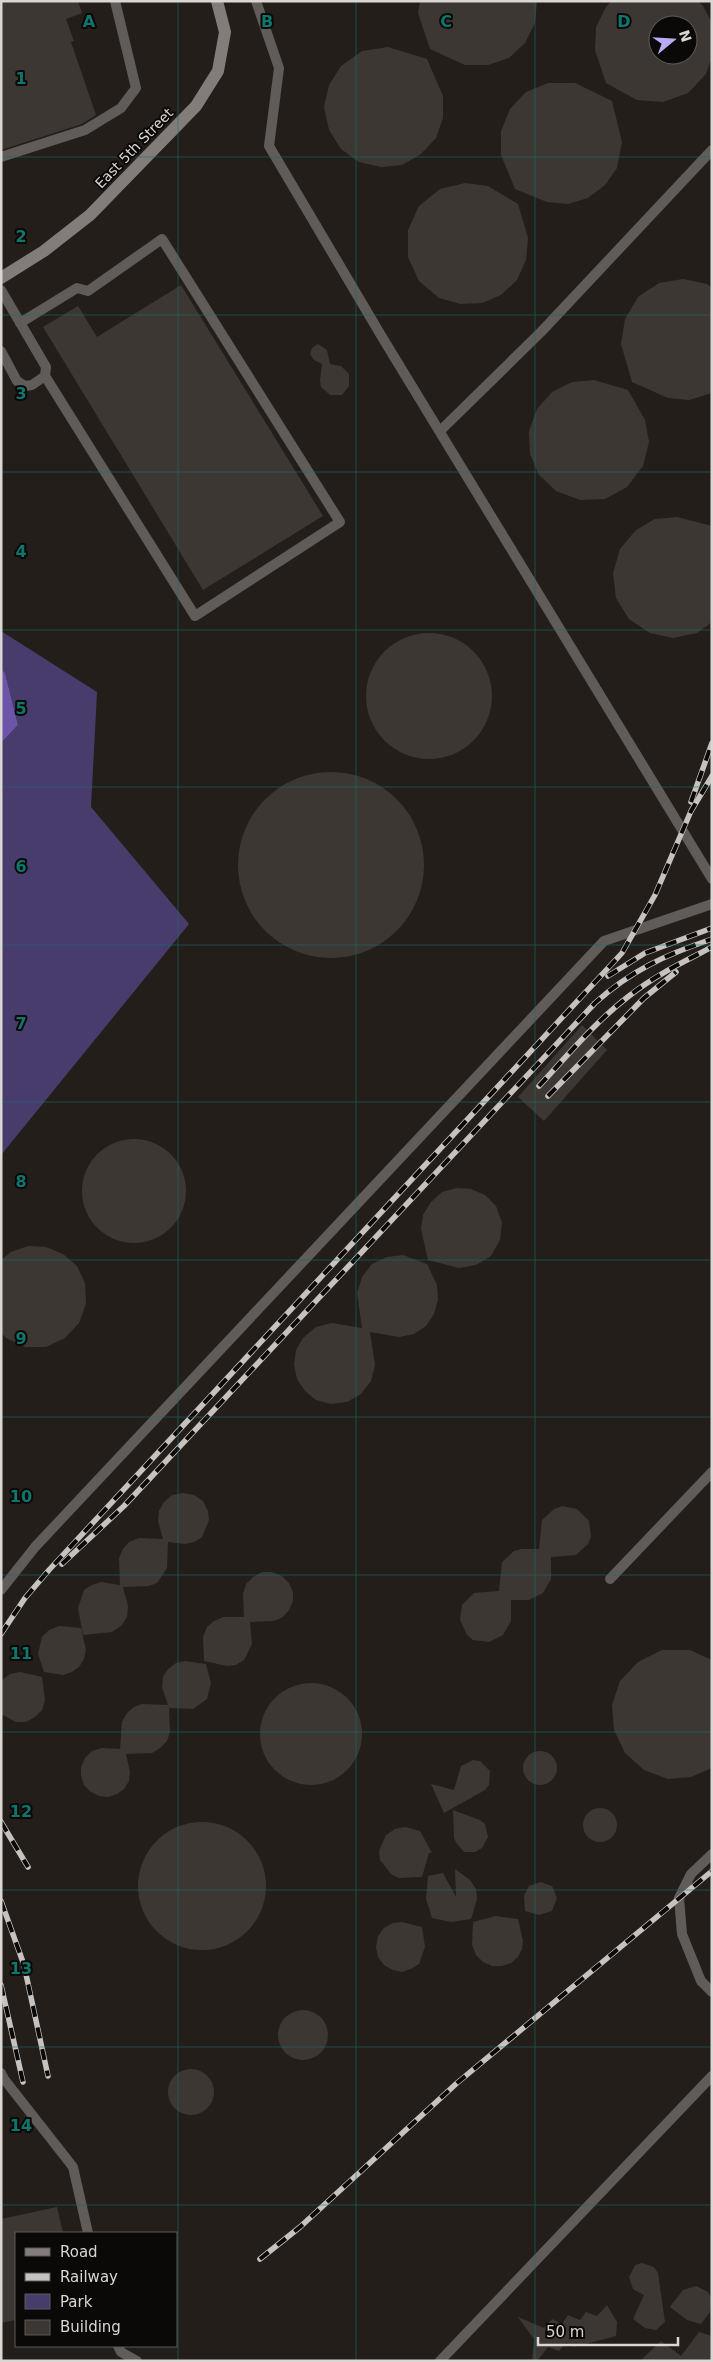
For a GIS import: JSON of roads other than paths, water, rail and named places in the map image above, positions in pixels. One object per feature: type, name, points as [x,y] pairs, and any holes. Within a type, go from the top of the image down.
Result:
[{"type":"street","name":"East 5th Street","points":[[1,278],[44,251],[90,214],[196,106],[218,71],[225,32],[217,1]]},
{"type":"lane","points":[[1,157],[85,130],[121,108],[136,88],[115,1]]},
{"type":"lane","points":[[256,1],[279,68],[269,146],[712,879]]},
{"type":"lane","points":[[440,431],[541,332],[712,150]]},
{"type":"lane","points":[[1,290],[20,323],[46,367],[45,376],[196,616],[340,522],[162,239],[88,291],[77,288],[20,323]]},
{"type":"lane","points":[[1,351],[18,381],[24,386],[32,385],[45,376]]},
{"type":"lane","points":[[1,1590],[35,1547],[604,941],[637,928],[712,904]]},
{"type":"lane","points":[[610,1579],[712,1472]]},
{"type":"lane","points":[[712,1854],[691,1874],[679,1898],[682,1934],[701,1981],[712,1992]]},
{"type":"lane","points":[[1,2073],[73,2167],[88,2232]]},
{"type":"lane","points":[[440,2361],[712,2076]]},
{"type":"lane","points":[[118,2347],[121,2352],[137,2361]]},
{"type":"railway","points":[[691,802],[712,743]]},
{"type":"railway","points":[[1,1634],[25,1598],[49,1570],[622,953],[655,895],[691,811],[712,776]]},
{"type":"railway","points":[[608,976],[645,953],[712,928]]},
{"type":"railway","points":[[62,1564],[124,1506],[595,1003],[636,972],[679,951],[712,939]]},
{"type":"railway","points":[[539,1086],[593,1028],[629,996],[659,976],[712,947]]},
{"type":"railway","points":[[548,1096],[644,998],[676,972]]},
{"type":"railway","points":[[1,1822],[28,1867]]},
{"type":"railway","points":[[260,2259],[300,2227],[457,2083],[712,1871]]},
{"type":"railway","points":[[1,1901],[24,1965],[48,2076]]},
{"type":"railway","points":[[1,1985],[23,2082]]}]
